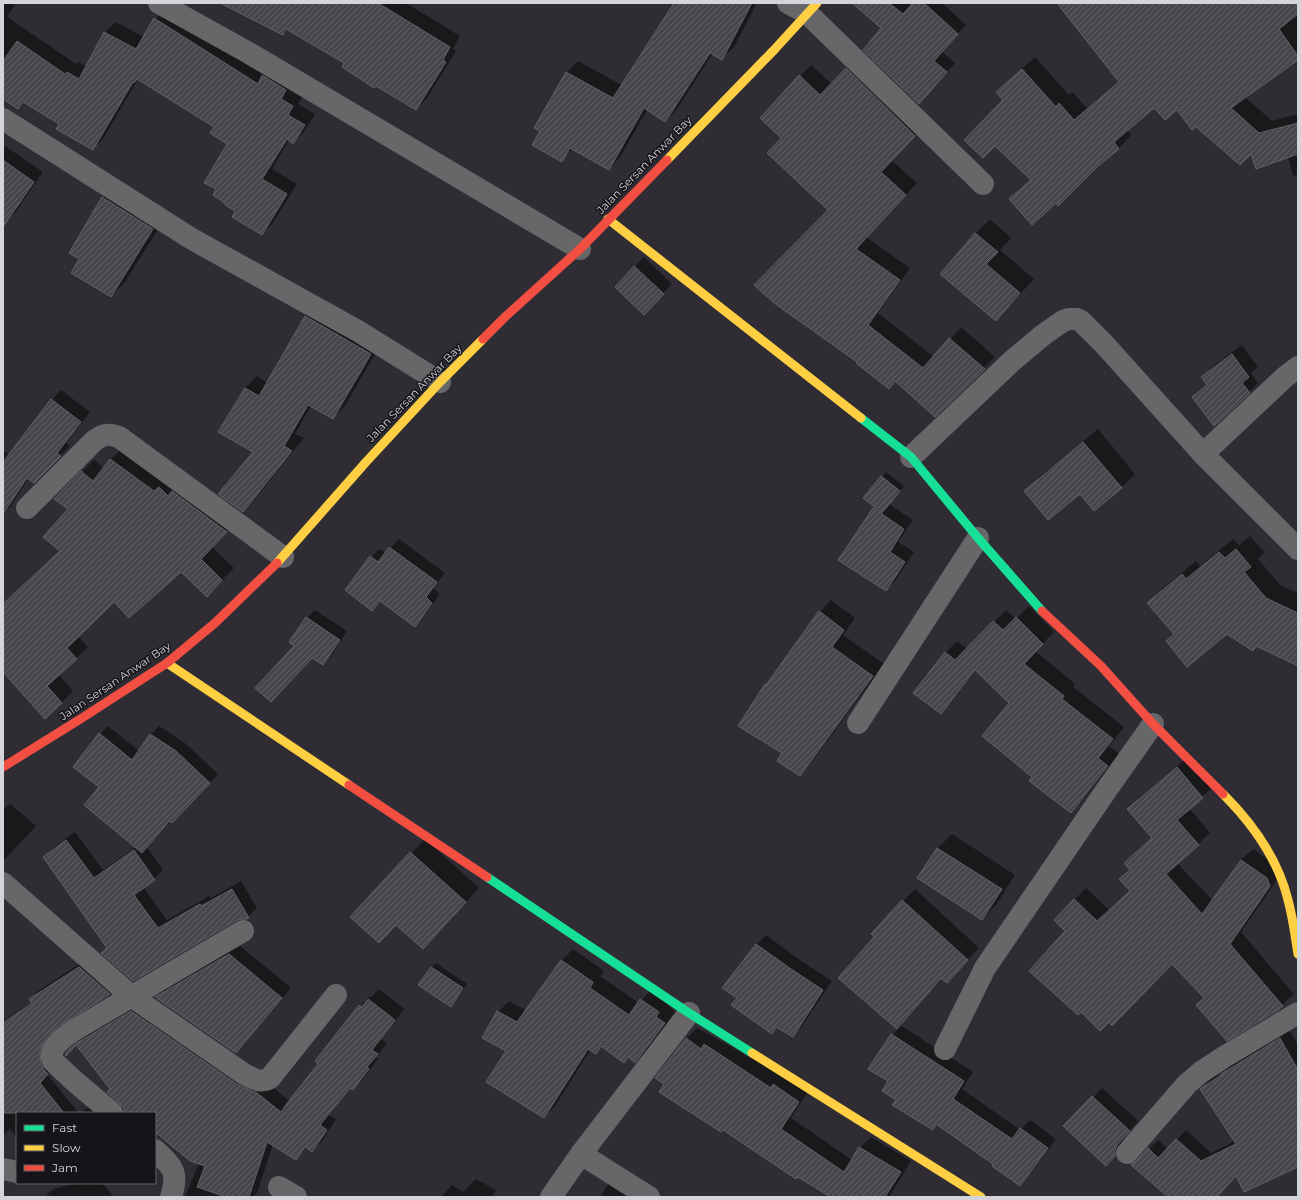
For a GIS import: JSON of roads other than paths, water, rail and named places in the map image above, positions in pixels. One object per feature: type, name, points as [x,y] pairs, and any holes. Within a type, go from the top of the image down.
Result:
[{"type":"street","points":[[159,3],[249,53],[580,249]]},
{"type":"street","points":[[788,3],[812,8],[983,184]]},
{"type":"street","name":"Jalan Sersan Anwar Bay","points":[[3,767],[167,663],[250,590],[282,557],[366,462],[440,382],[505,317],[580,249],[768,56],[812,8]]},
{"type":"street","points":[[3,119],[192,239],[358,331],[440,382]]},
{"type":"street","points":[[608,220],[912,457],[978,538],[1038,607],[1101,666],[1154,724],[1208,778],[1250,824],[1266,847],[1293,896],[1298,954]]},
{"type":"street","points":[[912,457],[1012,361],[1058,323],[1069,319],[1077,319],[1081,321],[1104,344],[1203,454],[1298,549]]},
{"type":"street","points":[[1203,454],[1298,367]]},
{"type":"street","points":[[27,508],[94,441],[105,434],[111,434],[119,437],[282,557]]},
{"type":"street","points":[[858,723],[978,538]]},
{"type":"street","points":[[167,663],[689,1013],[981,1197]]},
{"type":"street","points":[[945,1049],[985,968],[1100,799],[1154,724]]},
{"type":"street","points":[[3,883],[131,996],[244,1074],[256,1080],[262,1081],[270,1078],[336,994]]},
{"type":"street","points":[[111,1112],[53,1061],[52,1050],[54,1047],[64,1037],[243,931]]},
{"type":"street","points":[[551,1197],[581,1154],[689,1013]]},
{"type":"street","points":[[1127,1154],[1187,1084],[1201,1072],[1224,1056],[1298,1013]]},
{"type":"street","points":[[156,1151],[174,1170],[171,1197]]},
{"type":"street","points":[[581,1154],[649,1197]]},
{"type":"street","points":[[3,1169],[16,1172]]}]
